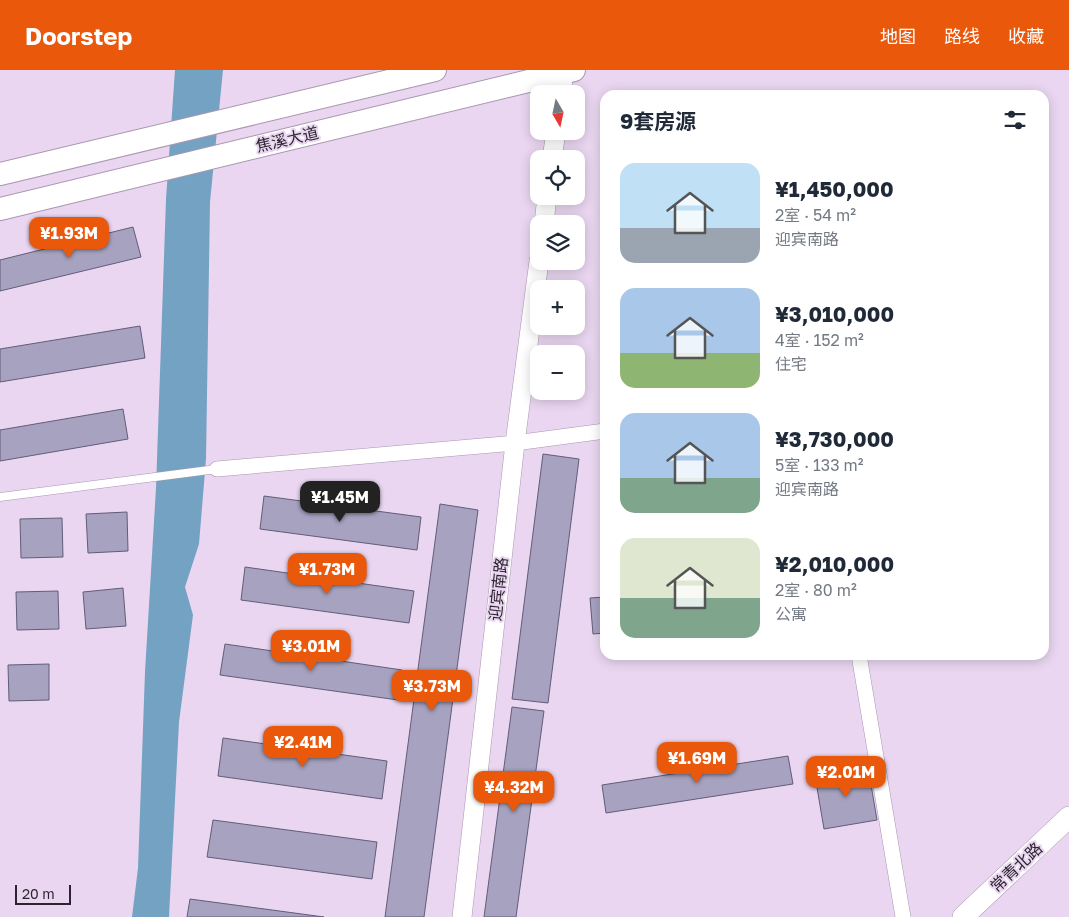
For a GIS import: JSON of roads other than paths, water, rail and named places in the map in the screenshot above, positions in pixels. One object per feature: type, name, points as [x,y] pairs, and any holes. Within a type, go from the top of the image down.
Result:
[{"type":"main road","name":"焦溪大道","points":[[0,174],[226,118],[435,70]]},
{"type":"main road","name":"焦溪大道","points":[[0,209],[226,153],[566,77]]},
{"type":"main road","name":"常青北路","points":[[963,917],[1069,817]]},
{"type":"street","name":"迎宾南路","points":[[462,917],[514,443],[538,270]]},
{"type":"street","points":[[217,469],[514,443],[600,432]]},
{"type":"street","points":[[860,660],[903,917]]},
{"type":"lane","points":[[0,497],[217,469]]},
{"type":"water","points":[[175,70],[223,70],[210,202],[206,459],[199,544],[185,587],[193,615],[179,722],[169,917],[132,917],[138,868],[145,672],[156,488],[166,199]]}]
